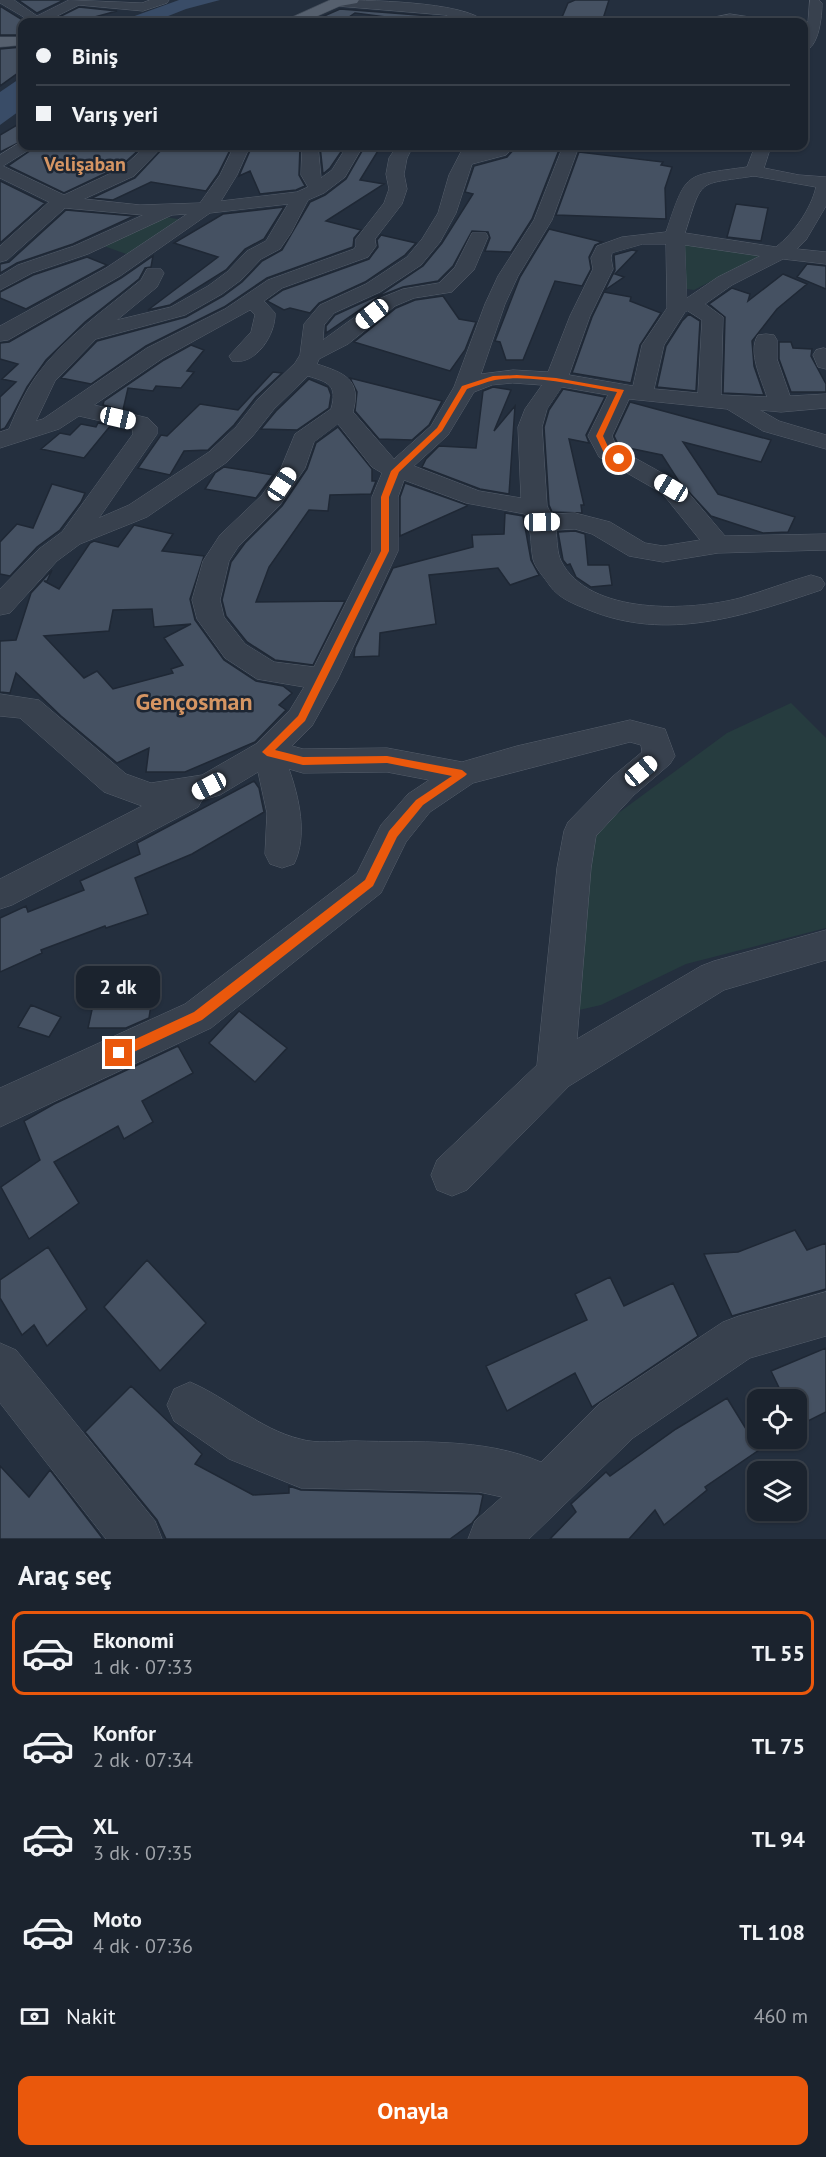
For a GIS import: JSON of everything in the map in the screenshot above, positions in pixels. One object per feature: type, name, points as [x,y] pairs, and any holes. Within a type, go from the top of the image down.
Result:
[{"type":"main road","points":[[303,18],[345,1]]},
{"type":"street","points":[[4,0],[31,18]]},
{"type":"street","points":[[35,18],[79,0],[143,7],[162,0]]},
{"type":"street","points":[[345,1],[445,11],[468,18]]},
{"type":"street","points":[[808,38],[815,21],[815,3]]},
{"type":"street","points":[[388,18],[401,8]]},
{"type":"street","points":[[0,11],[29,18]]},
{"type":"street","points":[[0,162],[20,150]]},
{"type":"street","points":[[0,256],[54,206],[128,172],[151,150]]},
{"type":"street","points":[[0,335],[113,272],[163,241],[206,208],[227,178],[240,150]]},
{"type":"street","points":[[309,193],[310,150]]},
{"type":"street","points":[[90,334],[178,311],[215,290],[234,276],[254,255],[273,245],[309,193],[339,173],[353,150]]},
{"type":"street","points":[[9,437],[51,424],[155,353],[232,313],[275,284],[361,253],[366,246],[365,239],[393,204],[398,189],[395,174],[398,158],[403,150]]},
{"type":"street","points":[[307,361],[314,324],[327,309],[373,288],[414,261],[430,242],[447,213],[458,175],[469,153],[501,150]]},
{"type":"street","points":[[0,895],[27,883],[209,786],[267,752],[302,718],[385,551],[385,497],[395,471],[440,430],[465,387],[495,304],[508,276],[543,220],[569,150]]},
{"type":"street","points":[[754,171],[762,150]]},
{"type":"street","points":[[0,171],[64,202],[140,210],[206,208],[309,193]]},
{"type":"street","points":[[684,306],[675,234],[690,189],[701,179],[754,171],[799,180],[826,182],[821,207],[797,240],[780,253],[725,281],[684,306],[653,345],[632,392],[600,436],[607,452],[671,488],[718,545]]},
{"type":"street","points":[[0,284],[25,269],[81,250],[169,210]]},
{"type":"street","points":[[0,606],[48,555],[70,538],[138,511],[218,457],[244,432],[266,404],[307,361],[388,302],[410,294],[445,288],[464,270],[479,237]]},
{"type":"street","points":[[811,584],[742,607],[667,616],[615,610],[576,594],[562,582],[547,561],[538,514],[530,427],[536,409],[556,380],[580,315],[603,269],[601,258],[604,250],[614,243],[631,240],[700,239],[780,253],[826,258]]},
{"type":"street","points":[[232,313],[240,282],[254,255]]},
{"type":"street","points":[[9,437],[51,372],[90,334],[150,283],[154,273]]},
{"type":"street","points":[[240,356],[258,339],[266,325],[265,313],[250,299]]},
{"type":"street","points":[[684,306],[713,317],[720,403]]},
{"type":"street","points":[[766,340],[766,359],[781,405]]},
{"type":"street","points":[[307,361],[341,382],[346,390],[346,401],[341,413],[303,439],[293,468],[271,500],[230,541],[216,561],[206,600],[211,619],[235,651],[267,672],[323,679]]},
{"type":"street","points":[[465,387],[493,378],[517,377],[556,380],[720,403],[781,405],[826,400]]},
{"type":"street","points":[[720,403],[771,426],[826,442]]},
{"type":"street","points":[[70,538],[145,434],[145,428],[140,423],[76,408]]},
{"type":"street","points":[[341,413],[381,462],[395,471],[416,474],[453,491],[475,498],[520,506],[538,514],[601,528],[638,550],[663,554],[718,545],[813,541],[826,543]]},
{"type":"street","points":[[0,705],[28,708],[115,783],[150,796],[209,786]]},
{"type":"street","points":[[0,1108],[198,1016],[369,883],[393,834],[419,803],[462,774],[630,730],[654,737],[659,756],[623,786],[580,831],[573,868],[555,1073]]},
{"type":"street","points":[[267,752],[303,761],[387,760],[462,774]]},
{"type":"street","points":[[267,752],[282,791],[285,819],[282,854]]},
{"type":"street","points":[[452,1174],[555,1073],[714,977],[826,945]]},
{"type":"street","points":[[493,1539],[616,1421],[740,1338],[826,1314]]},
{"type":"street","points":[[0,1366],[137,1539]]},
{"type":"street","points":[[190,1405],[246,1442],[301,1464],[479,1468],[522,1478],[547,1489]]},
{"type":"green space","points":[[165,217],[183,220],[129,255],[101,245]]},
{"type":"green space","points":[[684,244],[760,256],[694,290],[687,289]]},
{"type":"green space","points":[[791,703],[826,738],[826,928],[686,964],[601,1005],[553,1016],[559,877],[613,817],[727,733]]},
{"type":"water","points":[[179,0],[220,0],[163,18],[129,18]]},
{"type":"water","points":[[18,80],[18,112],[0,125],[0,92]]},
{"type":"building","points":[[18,0],[64,0],[37,13]]},
{"type":"building","points":[[575,0],[609,0],[603,18],[562,18],[568,3]]},
{"type":"building","points":[[0,6],[20,18],[18,35],[0,35]]},
{"type":"building","points":[[79,7],[117,11],[91,18],[57,18]]},
{"type":"building","points":[[340,9],[431,16],[429,18],[394,18],[355,13],[348,18],[320,18]]},
{"type":"building","points":[[18,47],[18,73],[0,86],[0,49]]},
{"type":"building","points":[[18,124],[18,143],[0,152],[0,135]]},
{"type":"building","points":[[31,150],[139,150],[121,166],[64,193],[8,166]]},
{"type":"building","points":[[161,150],[230,150],[206,191],[151,182],[113,200],[92,198],[135,178]]},
{"type":"building","points":[[250,150],[300,150],[299,175],[305,186],[296,190],[260,194],[250,171],[239,176]]},
{"type":"building","points":[[320,150],[342,150],[330,168],[323,174]]},
{"type":"building","points":[[363,150],[379,150],[360,180],[384,184],[326,221],[361,230],[354,238],[353,247],[267,278],[224,307],[146,346],[91,384],[61,378],[97,341],[186,317],[223,296],[242,282],[262,261],[282,250],[310,202],[325,195],[346,179]]},
{"type":"building","points":[[513,150],[559,150],[532,219],[511,252],[485,251],[490,238],[488,232],[472,231],[453,266],[438,281],[403,287],[380,296],[326,333],[326,326],[335,315],[381,294],[423,266],[442,243],[473,194],[465,192],[474,166],[507,157]]},
{"type":"building","points":[[579,152],[663,162],[661,165],[672,167],[665,188],[666,219],[556,215]]},
{"type":"building","points":[[0,181],[45,203],[0,243]]},
{"type":"building","points":[[736,204],[768,208],[761,241],[727,237]]},
{"type":"building","points":[[284,207],[264,239],[245,249],[226,270],[170,305],[148,310],[218,257],[174,243],[223,214]]},
{"type":"building","points":[[66,210],[134,216],[73,244],[17,263],[0,273],[0,264],[9,262]]},
{"type":"building","points":[[549,229],[602,242],[595,245],[589,257],[591,269],[582,286],[555,281],[523,360],[506,360],[500,342],[495,341],[520,277]]},
{"type":"building","points":[[381,235],[416,243],[405,255],[365,282],[319,303],[310,313],[290,308],[284,310],[267,301],[283,290],[369,259],[378,247],[377,240]]},
{"type":"building","points":[[632,250],[637,251],[615,274],[624,277],[605,290],[615,270],[614,255]]},
{"type":"building","points":[[153,256],[151,267],[145,268],[139,279],[85,322],[46,360],[27,387],[5,428],[0,430],[0,397],[16,382],[2,379],[18,364],[0,359],[0,343],[9,342],[121,278]]},
{"type":"building","points":[[87,257],[107,265],[26,309],[0,298],[0,292],[33,275]]},
{"type":"building","points":[[807,264],[826,266],[826,289],[797,277]]},
{"type":"building","points":[[783,274],[807,284],[777,309],[752,341],[754,366],[764,395],[723,393],[725,317],[709,304],[732,288],[750,294],[748,301]]},
{"type":"building","points":[[604,292],[631,297],[630,301],[661,313],[640,345],[631,383],[572,373],[592,317]]},
{"type":"building","points":[[443,296],[459,319],[476,322],[465,350],[450,371],[354,342],[396,308],[415,300]]},
{"type":"building","points":[[689,314],[700,321],[696,391],[657,387],[666,346]]},
{"type":"building","points":[[779,342],[791,342],[793,348],[812,349],[811,356],[826,384],[826,392],[791,392],[779,359]]},
{"type":"building","points":[[191,345],[204,350],[187,371],[194,372],[181,388],[156,386],[153,391],[128,388],[123,410],[103,405],[104,401],[164,360]]},
{"type":"building","points":[[273,372],[282,373],[256,397],[234,425],[208,450],[184,451],[170,475],[138,468],[161,435],[167,436],[200,404],[238,410]]},
{"type":"building","points":[[350,378],[442,401],[429,425],[412,440],[379,439],[355,411],[357,392]]},
{"type":"building","points":[[309,379],[328,387],[331,395],[329,408],[297,430],[261,429],[276,411]]},
{"type":"building","points":[[493,387],[511,390],[494,431],[515,406],[509,494],[480,489],[422,467],[426,459],[439,446],[476,448],[483,391]]},
{"type":"building","points":[[563,389],[605,397],[586,435],[589,443],[569,439],[584,505],[581,505],[582,513],[552,512],[549,505],[544,427],[549,410]]},
{"type":"building","points":[[630,402],[771,440],[761,462],[683,442],[718,494],[795,517],[788,532],[763,533],[711,516],[678,480],[662,455],[619,446],[614,436]]},
{"type":"building","points":[[98,423],[111,425],[84,458],[41,449],[60,433],[70,435],[81,424],[96,427]]},
{"type":"building","points":[[338,427],[372,469],[372,481],[376,481],[371,494],[330,495],[328,511],[309,510],[269,567],[256,602],[345,601],[313,665],[275,660],[247,642],[226,616],[222,600],[231,562],[245,543],[282,506],[307,469],[316,443]]},
{"type":"building","points":[[224,467],[273,475],[256,498],[205,489],[215,473]]},
{"type":"building","points":[[405,483],[467,506],[400,536],[400,497]]},
{"type":"building","points":[[52,484],[85,493],[60,530],[37,547],[10,576],[0,574],[0,542],[17,524],[33,528]]},
{"type":"building","points":[[505,513],[523,516],[531,560],[539,575],[510,585],[498,568],[429,575],[436,624],[380,633],[379,656],[354,657],[355,648],[393,568],[473,547],[472,535],[504,534]]},
{"type":"building","points":[[134,525],[173,534],[162,551],[204,556],[190,599],[195,620],[224,660],[256,681],[283,686],[292,693],[279,705],[286,710],[255,742],[185,772],[146,772],[149,748],[117,763],[61,716],[16,673],[10,693],[0,692],[0,641],[16,640],[31,593],[52,570],[47,581],[44,581],[59,589],[90,543],[94,541],[118,547]],"holes":[[[152,609],[154,627],[191,624],[164,638],[183,665],[171,669],[173,673],[113,689],[97,671],[84,678],[44,636],[109,631],[113,610]]]},
{"type":"building","points":[[575,531],[585,534],[588,565],[609,565],[612,585],[591,587],[576,577],[570,564],[567,565],[563,560],[558,532]]},
{"type":"building","points":[[254,781],[259,788],[264,812],[192,854],[135,878],[148,914],[106,928],[105,926],[41,950],[42,953],[0,972],[0,918],[26,906],[28,912],[84,890],[80,881],[140,854],[137,843]]},
{"type":"building","points":[[97,987],[147,988],[152,998],[149,1018],[126,1028],[88,1028]]},
{"type":"building","points":[[31,1005],[61,1017],[49,1037],[18,1027]]},
{"type":"building","points":[[239,1011],[287,1048],[255,1082],[209,1043]]},
{"type":"building","points":[[178,1046],[193,1073],[142,1101],[153,1122],[124,1139],[118,1126],[54,1162],[79,1203],[29,1239],[1,1187],[40,1160],[24,1121],[54,1104]]},
{"type":"building","points":[[795,1230],[807,1250],[826,1243],[826,1289],[732,1316],[704,1254],[738,1252]]},
{"type":"building","points":[[48,1247],[87,1309],[47,1346],[34,1325],[22,1335],[0,1298],[0,1280]]},
{"type":"building","points":[[147,1260],[206,1323],[160,1371],[104,1307]]},
{"type":"building","points":[[610,1277],[624,1306],[673,1283],[698,1336],[592,1407],[575,1373],[507,1411],[486,1366],[587,1320],[575,1294]]},
{"type":"building","points":[[826,1348],[826,1412],[807,1422],[807,1389],[780,1389],[771,1371]]},
{"type":"building","points":[[131,1386],[202,1454],[195,1464],[253,1495],[289,1493],[289,1486],[301,1490],[479,1494],[483,1495],[479,1514],[472,1523],[450,1539],[166,1539],[157,1520],[85,1432]]},
{"type":"building","points":[[727,1398],[747,1430],[747,1449],[759,1450],[705,1487],[707,1490],[664,1525],[655,1510],[629,1539],[550,1539],[576,1512],[571,1504],[606,1472],[610,1476],[676,1429]]},
{"type":"building","points":[[0,1466],[29,1497],[50,1470],[103,1539],[0,1539]]},
{"type":"district","name":"Velişaban","points":[[85,164]]},
{"type":"district","name":"Gençosman","points":[[194,702]]},
{"type":"route","points":[[119,1053],[198,1016],[369,883],[393,834],[419,803],[462,774],[387,760],[303,761],[267,752],[302,718],[385,551],[385,497],[395,471],[440,430],[465,387],[493,378],[517,377],[556,380],[621,391],[600,436],[607,452],[619,459]]}]
